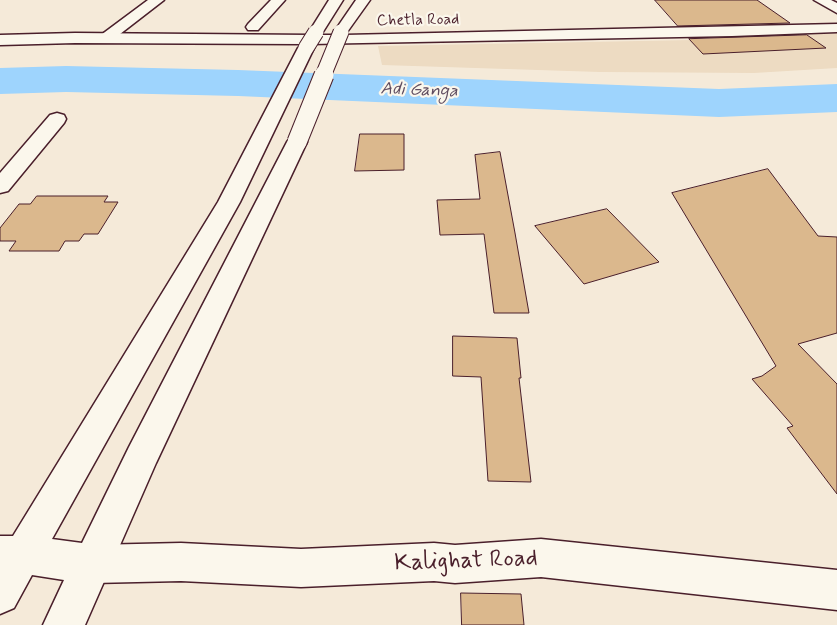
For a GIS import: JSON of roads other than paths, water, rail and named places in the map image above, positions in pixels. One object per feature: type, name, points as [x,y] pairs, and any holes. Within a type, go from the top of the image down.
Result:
[{"type":"main road","points":[[106,38],[157,0]]},
{"type":"main road","points":[[253,27],[278,0]]},
{"type":"main road","points":[[0,594],[11,555],[228,202],[306,48],[336,0]]},
{"type":"main road","points":[[64,625],[142,458],[297,142],[341,32],[363,0]]},
{"type":"main road","points":[[820,0],[837,9]]},
{"type":"main road","name":"Chetla Road","points":[[0,40],[106,38],[360,40],[783,31],[837,28]]},
{"type":"main road","points":[[0,186],[57,119]]},
{"type":"main road","name":"Kalighat Road","points":[[11,555],[93,564],[181,562],[301,568],[434,562],[455,564],[541,558],[837,590]]},
{"type":"waterway","name":"Adi Ganga","points":[[0,81],[66,79],[238,83],[719,103],[837,98]]}]
